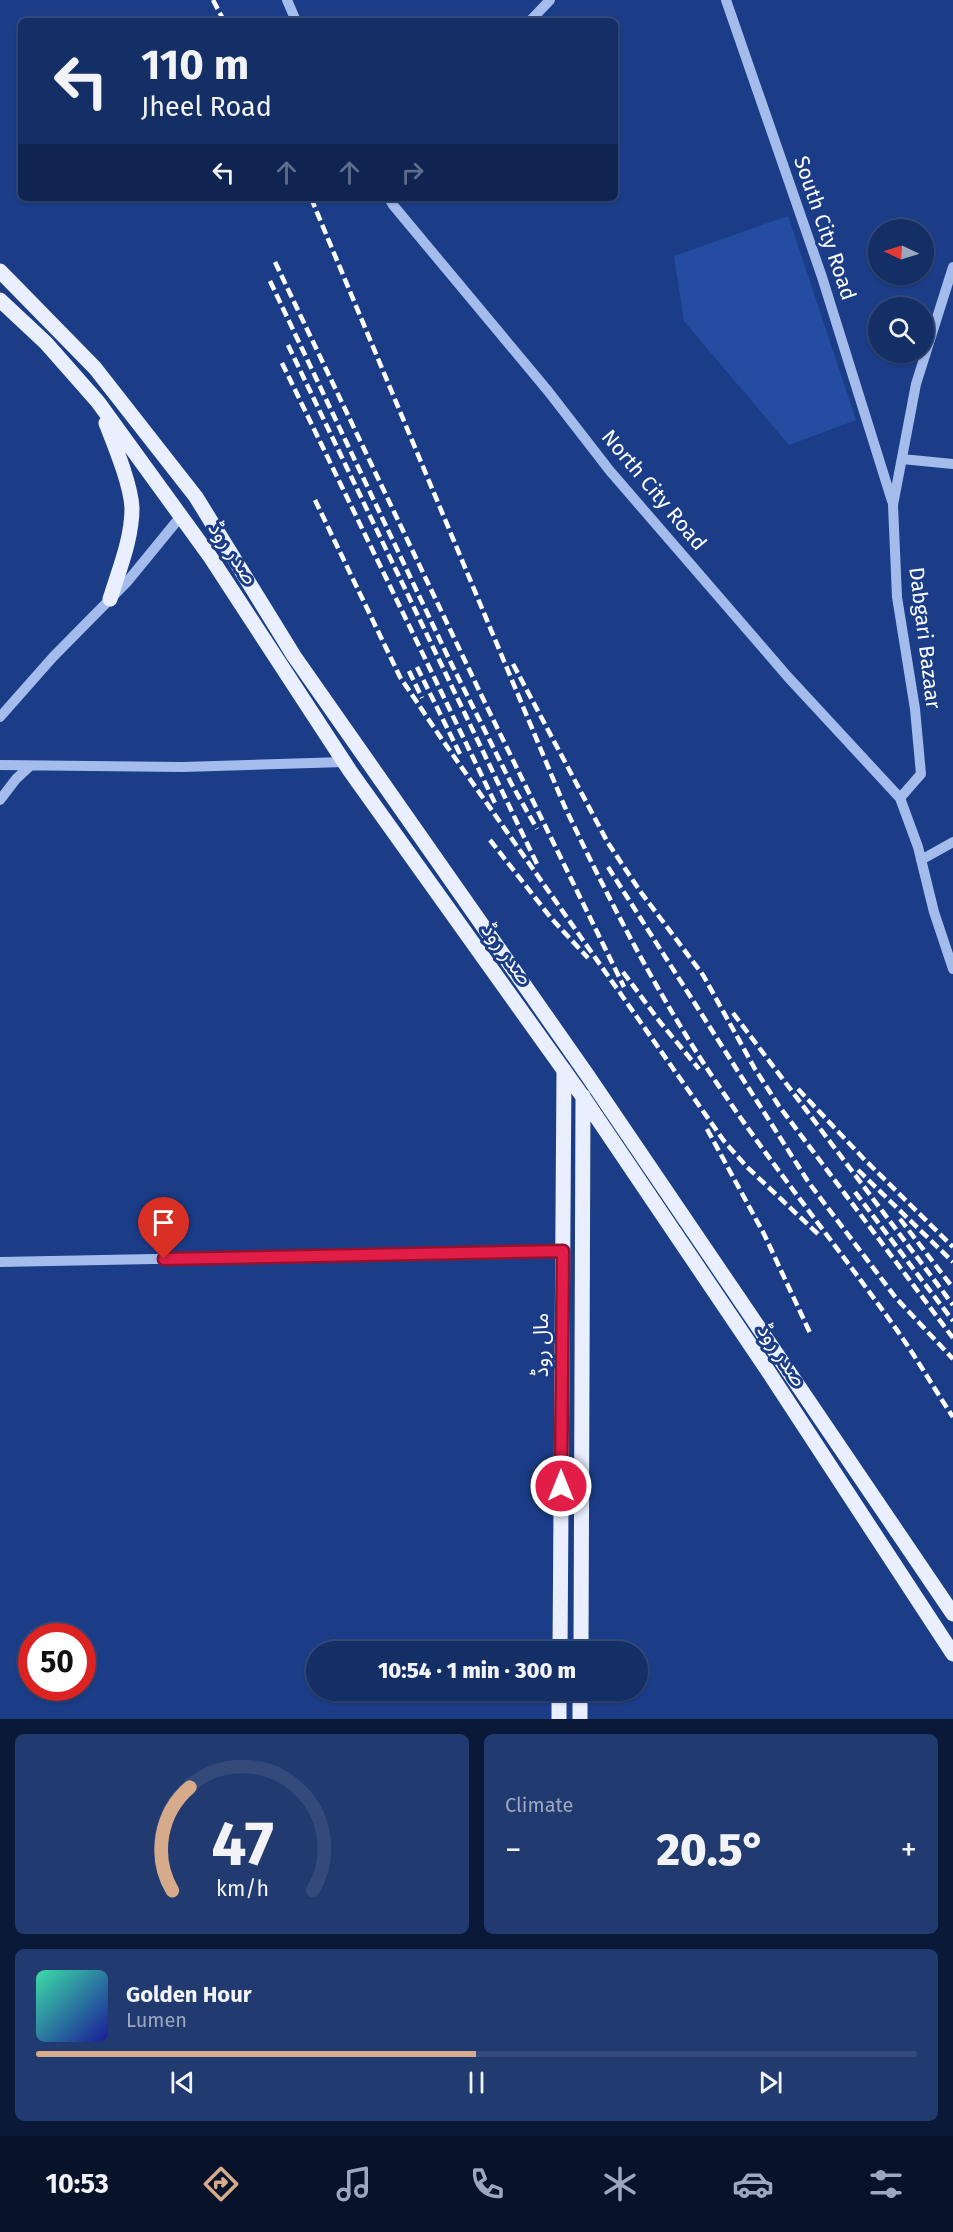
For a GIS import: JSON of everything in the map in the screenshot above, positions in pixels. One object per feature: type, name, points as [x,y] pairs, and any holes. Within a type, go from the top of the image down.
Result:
[{"type":"main road","name":"صدر روڈ","points":[[0,271],[95,368],[196,497],[294,656],[562,1038],[953,1614]]},
{"type":"main road","name":"صدر روڈ","points":[[0,300],[46,343],[98,402],[182,516],[344,762],[583,1097],[766,1368],[953,1654]]},
{"type":"main road","points":[[98,402],[121,461],[132,508],[126,550],[110,599]]},
{"type":"main road","name":"مال روڈ","points":[[560,1641],[564,1070],[562,1038]]},
{"type":"main road","name":"مال روڈ","points":[[581,1066],[583,1097],[581,1641]]},
{"type":"main road","points":[[559,1701],[559,1719]]},
{"type":"main road","points":[[580,1701],[580,1719]]},
{"type":"street","points":[[286,0],[295,18]]},
{"type":"street","points":[[533,18],[550,0]]},
{"type":"street","name":"South City Road","points":[[726,0],[822,277],[893,505]]},
{"type":"street","name":"North City Road","points":[[391,201],[548,391],[618,480],[788,677],[900,798]]},
{"type":"street","name":"Dabgari Bazaar","points":[[900,798],[921,774],[915,709],[897,597],[893,505],[916,384],[953,267]]},
{"type":"street","points":[[902,459],[953,464]]},
{"type":"street","points":[[0,717],[53,657],[127,582],[182,516]]},
{"type":"street","points":[[0,765],[183,767],[344,762]]},
{"type":"street","points":[[0,800],[16,778],[30,766]]},
{"type":"street","points":[[900,798],[953,969]]},
{"type":"street","points":[[921,860],[953,842]]},
{"type":"street","points":[[0,1262],[563,1251]]},
{"type":"shaded area","points":[[788,216],[856,420],[789,445],[684,321],[674,256]]},
{"type":"railway","points":[[213,0],[222,18]]},
{"type":"railway","points":[[312,201],[564,805],[633,943],[712,1076],[756,1140],[894,1326],[953,1417]]},
{"type":"railway","points":[[275,262],[487,707],[624,987]]},
{"type":"railway","points":[[270,281],[450,661],[511,783],[537,829]]},
{"type":"railway","points":[[288,345],[537,864]]},
{"type":"railway","points":[[282,363],[495,803]]},
{"type":"railway","points":[[315,500],[400,677],[441,738],[724,1141],[747,1167],[819,1235]]},
{"type":"railway","points":[[513,664],[608,843],[640,891],[703,975],[755,1069],[779,1106],[953,1338]]},
{"type":"railway","points":[[417,667],[460,754]]},
{"type":"railway","points":[[409,671],[422,698]]},
{"type":"railway","points":[[490,840],[551,918],[588,958]]},
{"type":"railway","points":[[608,867],[809,1183],[896,1298],[953,1359]]},
{"type":"railway","points":[[623,972],[699,1069]]},
{"type":"railway","points":[[733,1013],[953,1305]]},
{"type":"railway","points":[[798,1089],[863,1158],[953,1247]]},
{"type":"railway","points":[[707,1129],[764,1234],[811,1335]]},
{"type":"railway","points":[[858,1170],[953,1262]]},
{"type":"railway","points":[[855,1192],[953,1321]]},
{"type":"railway","points":[[900,1219],[953,1288]]},
{"type":"route","points":[[164,1259],[563,1251],[561,1486]]}]
